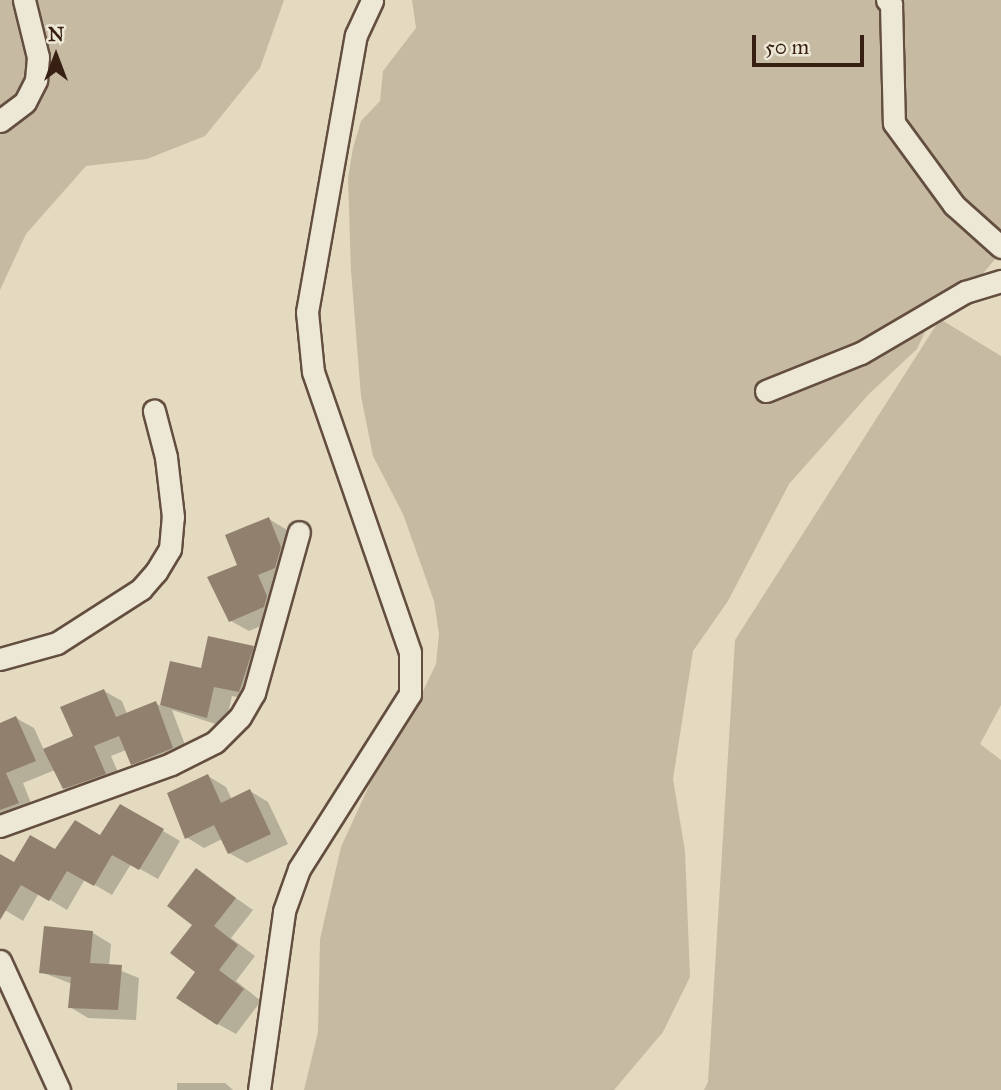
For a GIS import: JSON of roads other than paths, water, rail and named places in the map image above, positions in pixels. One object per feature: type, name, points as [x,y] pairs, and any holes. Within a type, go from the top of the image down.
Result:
[{"type":"street","points":[[0,121],[25,102],[36,80],[38,57],[24,0]]},
{"type":"street","points":[[259,1090],[284,911],[299,869],[410,694],[410,652],[313,372],[307,312],[356,35],[372,0]]},
{"type":"street","points":[[887,0],[891,5],[894,123],[954,205],[1001,247]]},
{"type":"street","points":[[766,391],[861,353],[965,292],[1001,281]]},
{"type":"street","points":[[0,659],[57,643],[141,589],[156,572],[170,549],[173,517],[166,457],[154,411]]},
{"type":"street","points":[[0,825],[171,764],[215,742],[240,717],[254,694],[299,532]]},
{"type":"street","points":[[0,961],[59,1090]]}]
